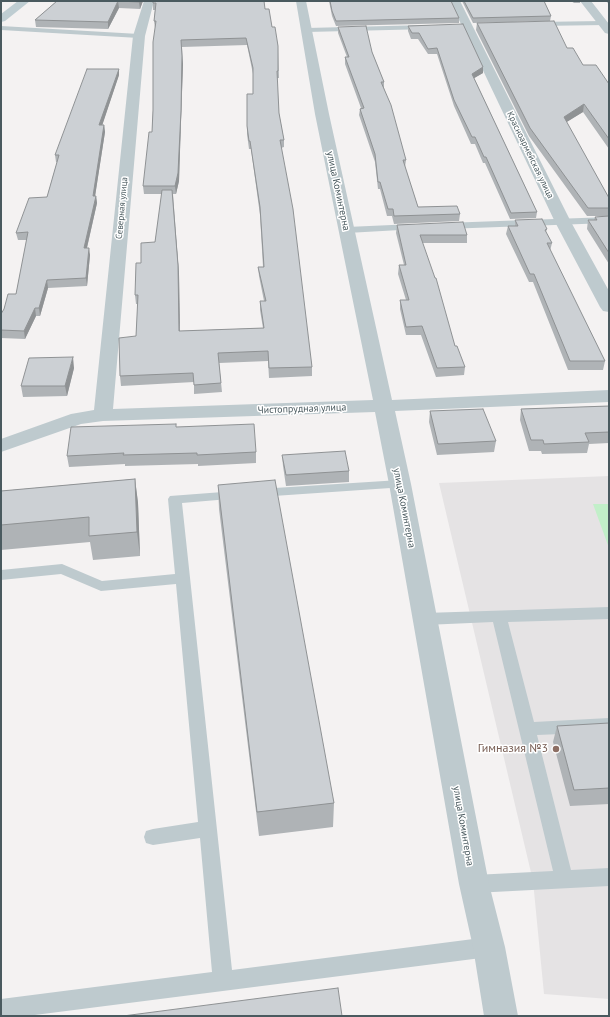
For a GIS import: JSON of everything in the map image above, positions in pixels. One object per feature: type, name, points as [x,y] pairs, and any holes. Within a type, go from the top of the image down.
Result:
[{"type":"street","points":[[1,19],[25,1]]},
{"type":"street","name":"Северная улица","points":[[102,415],[139,36],[149,1]]},
{"type":"street","name":"улица Коминтерна","points":[[301,1],[322,114],[400,484],[474,884],[489,947],[501,1016]]},
{"type":"street","name":"Красноармейская улица","points":[[455,1],[563,222],[609,307]]},
{"type":"street","points":[[585,1],[606,27]]},
{"type":"street","name":"Чистопрудная улица","points":[[1,446],[78,418],[102,415],[383,406],[609,396]]},
{"type":"lane","points":[[530,24],[606,27]]},
{"type":"lane","points":[[307,30],[434,27]]},
{"type":"lane","points":[[1,28],[139,36]]},
{"type":"lane","points":[[347,230],[609,220]]},
{"type":"lane","points":[[223,980],[175,499],[400,484]]},
{"type":"lane","points":[[1,575],[62,569],[101,586],[183,578]]},
{"type":"lane","points":[[425,619],[609,613]]},
{"type":"lane","points":[[499,617],[564,879]]},
{"type":"lane","points":[[526,729],[609,725]]},
{"type":"lane","points":[[153,837],[208,829]]},
{"type":"lane","points":[[474,884],[609,876]]},
{"type":"lane","points":[[1,1009],[489,947]]},
{"type":"shaded area","name":"Гимназия №3","points":[[609,476],[609,999],[544,994],[533,881],[439,483]]},
{"type":"green space","points":[[593,504],[609,504],[609,548]]},
{"type":"building","points":[[57,1],[118,1],[108,22],[35,20]]},
{"type":"building","points":[[118,1],[140,1],[139,2]]},
{"type":"building","points":[[153,1],[264,1],[265,9],[269,9],[272,27],[275,27],[278,46],[277,71],[279,113],[284,140],[280,140],[293,209],[312,367],[269,368],[268,351],[218,353],[221,383],[194,385],[193,373],[120,376],[119,338],[136,336],[138,295],[135,295],[136,263],[141,263],[141,243],[155,242],[162,190],[172,190],[178,265],[179,331],[264,328],[260,301],[266,301],[258,267],[264,267],[260,207],[247,126],[247,94],[253,94],[253,68],[246,38],[181,40],[181,111],[178,173],[175,186],[143,186],[149,132],[152,132],[153,42],[156,21],[154,21],[156,3],[153,3]]},
{"type":"building","points":[[330,1],[451,1],[459,18],[336,21]]},
{"type":"building","points":[[464,1],[544,1],[551,16],[473,18]]},
{"type":"building","points":[[554,21],[567,48],[573,48],[583,65],[596,65],[609,84],[609,139],[584,104],[564,117],[609,198],[609,208],[588,208],[530,128],[477,23]]},
{"type":"building","points":[[463,24],[483,67],[472,74],[537,212],[511,213],[486,157],[484,157],[475,137],[472,137],[454,100],[437,48],[428,49],[419,33],[412,33],[408,26]]},
{"type":"building","points":[[366,26],[372,52],[384,82],[381,82],[391,105],[406,160],[403,160],[418,207],[457,206],[460,214],[394,216],[393,209],[388,209],[380,182],[378,182],[375,154],[360,109],[364,108],[345,57],[349,57],[338,27]]},
{"type":"building","points":[[87,69],[119,69],[99,125],[104,125],[93,196],[96,196],[84,248],[89,248],[86,278],[47,280],[39,308],[35,308],[24,331],[1,330],[1,314],[8,294],[16,294],[28,232],[16,233],[29,198],[47,197],[59,155],[55,155]]},
{"type":"building","points":[[609,216],[609,253],[588,220],[597,220],[595,217]]},
{"type":"building","points":[[542,219],[547,229],[545,230],[552,243],[547,243],[605,361],[570,361],[534,274],[530,274],[508,226],[518,226],[515,220]]},
{"type":"building","points":[[463,222],[467,235],[420,235],[436,278],[455,346],[457,346],[465,367],[437,368],[422,326],[406,327],[400,300],[409,300],[399,265],[406,265],[397,225]]},
{"type":"building","points":[[73,357],[65,386],[21,386],[29,358]]},
{"type":"building","points":[[609,406],[609,432],[585,433],[589,442],[544,444],[543,440],[531,440],[521,409]]},
{"type":"building","points":[[483,409],[496,441],[438,444],[430,411]]},
{"type":"building","points":[[176,424],[176,427],[254,424],[256,452],[197,455],[197,453],[123,455],[124,453],[67,456],[71,427]]},
{"type":"building","points":[[345,451],[349,471],[286,475],[282,455]]},
{"type":"building","points":[[135,479],[137,532],[89,536],[89,517],[1,525],[1,491]]},
{"type":"building","points":[[275,480],[334,803],[257,812],[218,485]]},
{"type":"building","points":[[609,723],[609,788],[574,790],[557,726]]},
{"type":"building","points":[[338,988],[342,1016],[123,1016]]},
{"type":"place","name":"Гимназия №3","points":[[556,749]]}]
